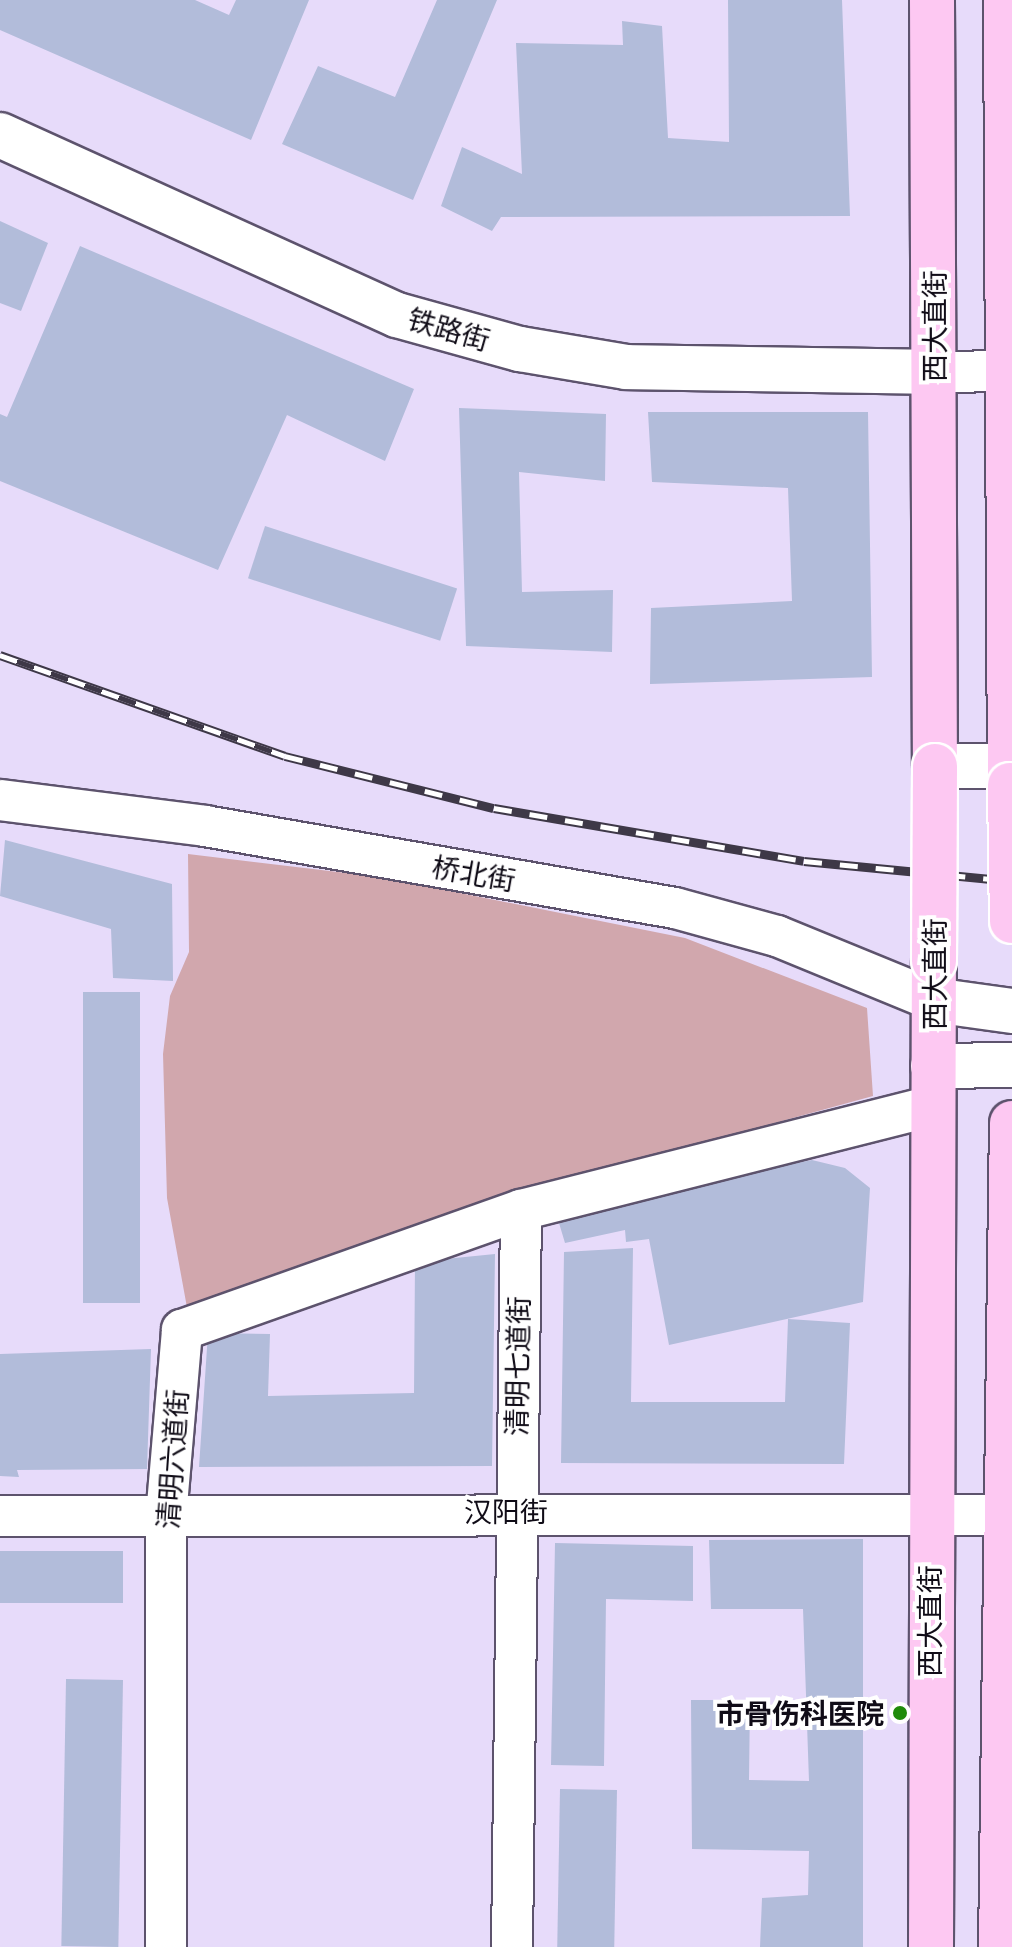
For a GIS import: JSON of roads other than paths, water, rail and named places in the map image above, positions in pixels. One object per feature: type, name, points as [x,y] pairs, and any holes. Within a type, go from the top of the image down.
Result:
[{"type":"main road","name":"西大直街","points":[[931,1947],[928,1515],[935,766],[932,0]]},
{"type":"main road","points":[[1006,0],[1012,371],[1012,921]]},
{"type":"main road","name":"铁路街","points":[[0,135],[397,315],[520,349],[626,367],[934,372]]},
{"type":"main road","points":[[935,766],[1011,772]]},
{"type":"main road","points":[[933,980],[1012,1011]]},
{"type":"main road","points":[[933,1086],[1012,1065]]},
{"type":"main road","points":[[1001,1947],[1012,1123]]},
{"type":"street","points":[[934,372],[1012,371]]},
{"type":"street","name":"桥北街","points":[[0,800],[205,826],[675,908],[933,980]]},
{"type":"street","points":[[521,1210],[933,1086]]},
{"type":"street","name":"清明七道街","points":[[512,1947],[513,1511],[521,1210]]},
{"type":"street","name":"清明六道街","points":[[166,1947],[166,1517],[182,1330],[521,1210]]},
{"type":"street","name":"汉阳街","points":[[0,1516],[166,1517],[513,1511],[1007,1515]]},
{"type":"railway","points":[[0,655],[285,756],[494,808],[804,861],[1012,881]]},
{"type":"place","name":"市骨伤科医院","points":[[900,1713]]}]
